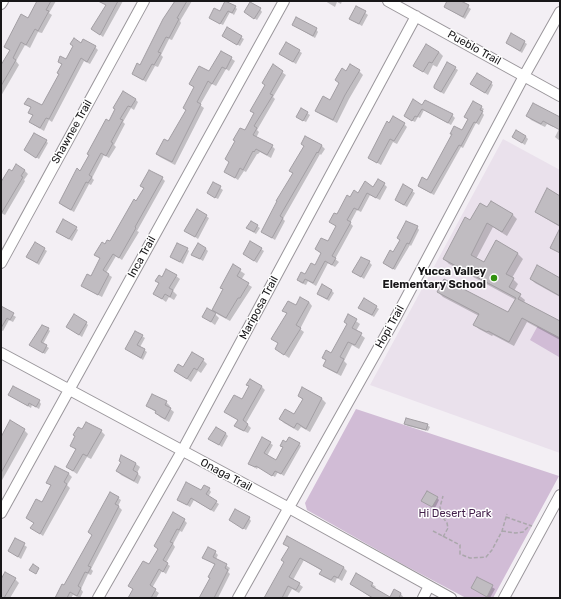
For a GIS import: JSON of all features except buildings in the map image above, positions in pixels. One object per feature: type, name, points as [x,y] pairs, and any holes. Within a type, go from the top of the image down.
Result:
[{"type":"street","name":"Shawnee Trail","points":[[1,263],[144,1]]},
{"type":"street","name":"Inca Trail","points":[[1,513],[284,1]]},
{"type":"street","name":"Pueblo Trail","points":[[388,1],[560,96]]},
{"type":"street","name":"Hopi Trail","points":[[238,598],[399,310],[524,76],[560,12]]},
{"type":"street","name":"Mariposa Trail","points":[[98,598],[182,451],[416,16]]},
{"type":"street","name":"Onaga Trail","points":[[1,353],[69,391],[289,508],[451,598]]},
{"type":"street","points":[[504,598],[560,495]]},
{"type":"street","points":[[423,598],[429,586]]},
{"type":"path","points":[[443,496],[440,507],[441,515],[447,523],[448,528],[443,537]]},
{"type":"path","points":[[432,531],[460,546],[460,554],[470,558],[486,557],[492,550],[502,531],[507,514]]},
{"type":"path","points":[[506,517],[541,530]]},
{"type":"path","points":[[502,531],[515,533],[523,532],[530,525]]},
{"type":"shaded area","name":"Yucca Valley Elementary School","points":[[503,139],[560,170],[560,453],[370,385]]},
{"type":"green space","points":[[541,320],[560,330],[559,357],[530,340]]},
{"type":"green space","name":"Hi Desert Park","points":[[356,409],[559,476],[493,598],[466,598],[307,510],[305,503]]},
{"type":"place","name":"Yucca Valley Elementary School","points":[[494,278]]}]
